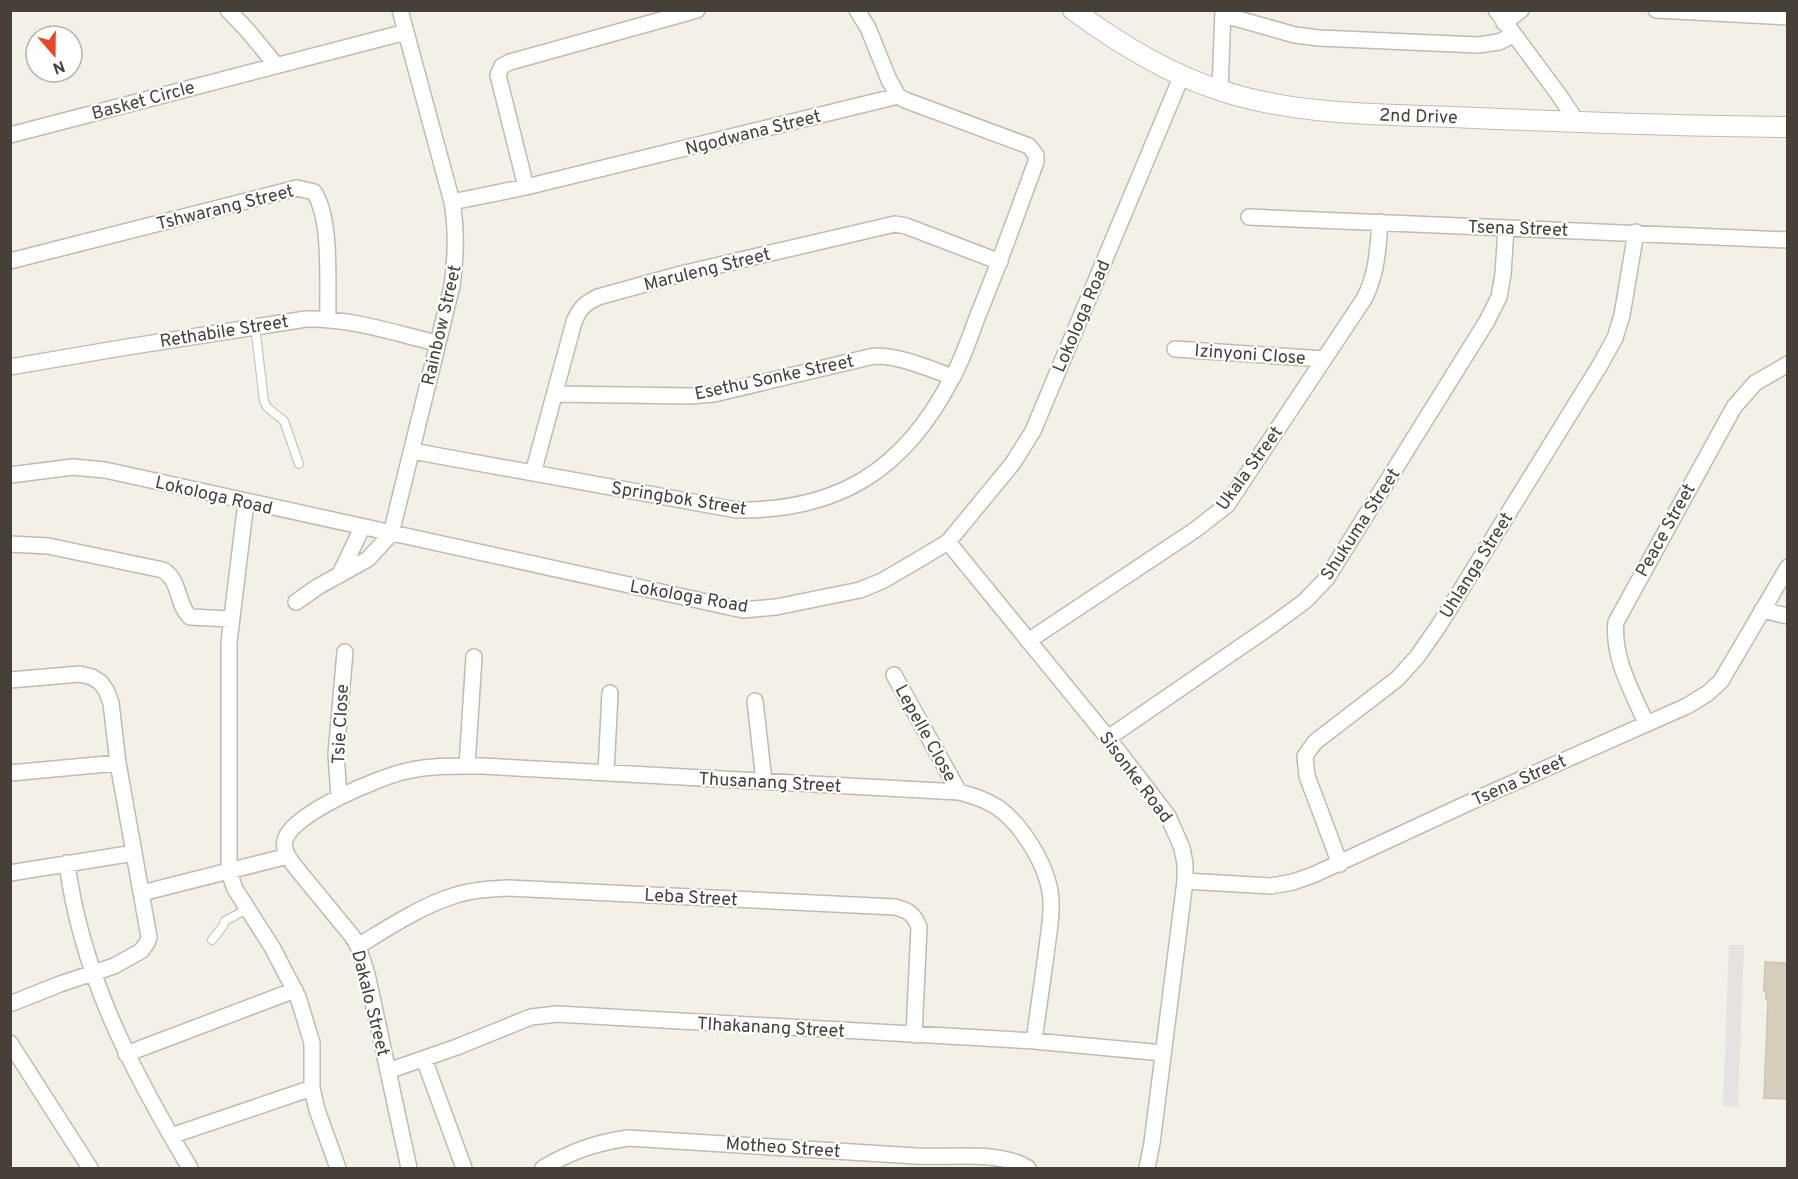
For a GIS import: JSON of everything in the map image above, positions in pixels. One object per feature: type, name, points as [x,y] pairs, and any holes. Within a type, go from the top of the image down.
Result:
[{"type":"street","points":[[228,10],[276,65]]},
{"type":"street","name":"Rainbow Street","points":[[391,534],[452,286],[456,257],[456,228],[452,202],[400,10]]},
{"type":"street","points":[[526,187],[498,75],[502,66],[697,10]]},
{"type":"street","points":[[857,10],[868,28],[898,96]]},
{"type":"street","name":"2nd Drive","points":[[1073,10],[1136,53],[1182,75],[1220,91],[1266,102],[1337,112],[1577,122],[1788,127]]},
{"type":"street","points":[[1220,91],[1223,13],[1295,35],[1478,45],[1499,42],[1504,23],[1521,10]]},
{"type":"street","points":[[1656,10],[1750,13],[1788,17]]},
{"type":"street","points":[[1504,23],[1577,122]]},
{"type":"street","name":"Basket Circle","points":[[10,135],[406,32]]},
{"type":"street","name":"Lokologa Road","points":[[10,475],[47,469],[73,468],[105,471],[743,609],[776,607],[860,590],[882,581],[948,542],[1013,463],[1033,431],[1182,75]]},
{"type":"street","name":"Ngodwana Street","points":[[452,202],[526,187],[898,96]]},
{"type":"street","name":"Springbok Street","points":[[412,451],[737,510],[782,509],[808,504],[835,495],[859,482],[896,456],[914,439],[953,377],[1000,262],[1036,162],[1034,150],[1029,146],[898,96]]},
{"type":"street","name":"Tshwarang Street","points":[[10,261],[297,188],[307,189],[314,192],[323,210],[326,228],[328,318]]},
{"type":"street","name":"Tsena Street","points":[[1249,217],[1788,240]]},
{"type":"street","name":"Ukala Street","points":[[1028,640],[1196,530],[1227,505],[1372,283],[1377,262],[1380,222]]},
{"type":"street","name":"Maruleng Street","points":[[533,473],[578,311],[586,303],[598,297],[681,274],[895,224],[906,226],[1000,262]]},
{"type":"street","name":"Shukuma Street","points":[[1108,738],[1271,626],[1305,601],[1327,578],[1488,321],[1499,297],[1506,228]]},
{"type":"street","name":"Uhlanga Street","points":[[1340,864],[1307,776],[1305,756],[1315,742],[1397,679],[1417,657],[1438,627],[1615,338],[1628,289],[1636,232]]},
{"type":"street","name":"Rethabile Street","points":[[10,367],[306,319],[328,318],[356,323],[437,344]]},
{"type":"street","name":"Izinyoni Close","points":[[1175,349],[1324,359]]},
{"type":"street","name":"Esethu Sonke Street","points":[[555,394],[690,396],[714,394],[874,356],[906,360],[953,377]]},
{"type":"street","name":"Peace Street","points":[[1646,723],[1617,651],[1614,635],[1616,622],[1734,407],[1755,383],[1788,364]]},
{"type":"street","points":[[246,502],[229,642],[229,873],[235,889],[272,946],[295,990],[312,1043],[312,1088],[317,1110],[338,1168]]},
{"type":"street","points":[[340,574],[362,528]]},
{"type":"street","points":[[296,602],[368,559],[391,534]]},
{"type":"street","name":"Sisonke Road","points":[[948,542],[1108,738],[1168,816],[1182,848],[1185,881],[1147,1168]]},
{"type":"street","points":[[10,544],[48,546],[163,570],[171,574],[184,611],[190,617],[231,619]]},
{"type":"street","name":"Tsena Street","points":[[1185,881],[1271,886],[1293,882],[1340,864],[1687,706],[1708,693],[1721,681],[1788,567]]},
{"type":"street","points":[[1762,610],[1788,616]]},
{"type":"street","name":"Tsie Close","points":[[339,797],[336,754],[345,651]]},
{"type":"street","points":[[466,766],[474,657]]},
{"type":"street","points":[[10,680],[80,674],[92,677],[106,690],[111,703],[118,763],[149,937],[145,948],[137,955],[114,966],[10,1004]]},
{"type":"street","name":"Lepelle Close","points":[[894,675],[958,792]]},
{"type":"street","points":[[606,773],[610,693]]},
{"type":"street","points":[[755,701],[764,781]]},
{"type":"street","points":[[10,773],[118,763]]},
{"type":"street","name":"Thusanang Street","points":[[288,856],[284,846],[285,838],[300,822],[339,797],[372,781],[408,770],[444,766],[958,792],[997,807],[1010,819],[1034,851],[1047,876],[1051,900],[1049,926],[1034,1041]]},
{"type":"street","points":[[10,873],[134,853]]},
{"type":"street","points":[[142,893],[229,873],[288,856]]},
{"type":"street","name":"Dakalo Street","points":[[288,856],[358,946],[367,974],[409,1168]]},
{"type":"street","points":[[67,863],[77,923],[93,973],[126,1054],[190,1168]]},
{"type":"street","name":"Leba Street","points":[[358,946],[425,908],[453,896],[479,890],[520,889],[895,907],[905,909],[912,914],[919,927],[914,1035]]},
{"type":"street","points":[[126,1054],[295,990]]},
{"type":"street","name":"Tlhakanang Street","points":[[388,1071],[531,1017],[556,1014],[1034,1041],[1163,1053]]},
{"type":"street","points":[[10,1043],[90,1168]]},
{"type":"street","points":[[424,1059],[464,1168]]},
{"type":"street","points":[[171,1136],[312,1088]]},
{"type":"street","name":"Motheo Street","points":[[543,1168],[577,1149],[628,1138],[925,1162],[994,1158],[1014,1161],[1028,1168]]},
{"type":"lane","points":[[255,326],[264,401],[267,407],[284,421],[299,464]]},
{"type":"lane","points":[[212,940],[224,926],[225,921],[247,909]]},
{"type":"shaded area","points":[[1729,945],[1744,945],[1738,1107],[1723,1106]]},
{"type":"building","points":[[1765,962],[1788,963],[1788,1099],[1764,1098],[1768,1000],[1766,1000],[1766,990],[1764,991]]}]
